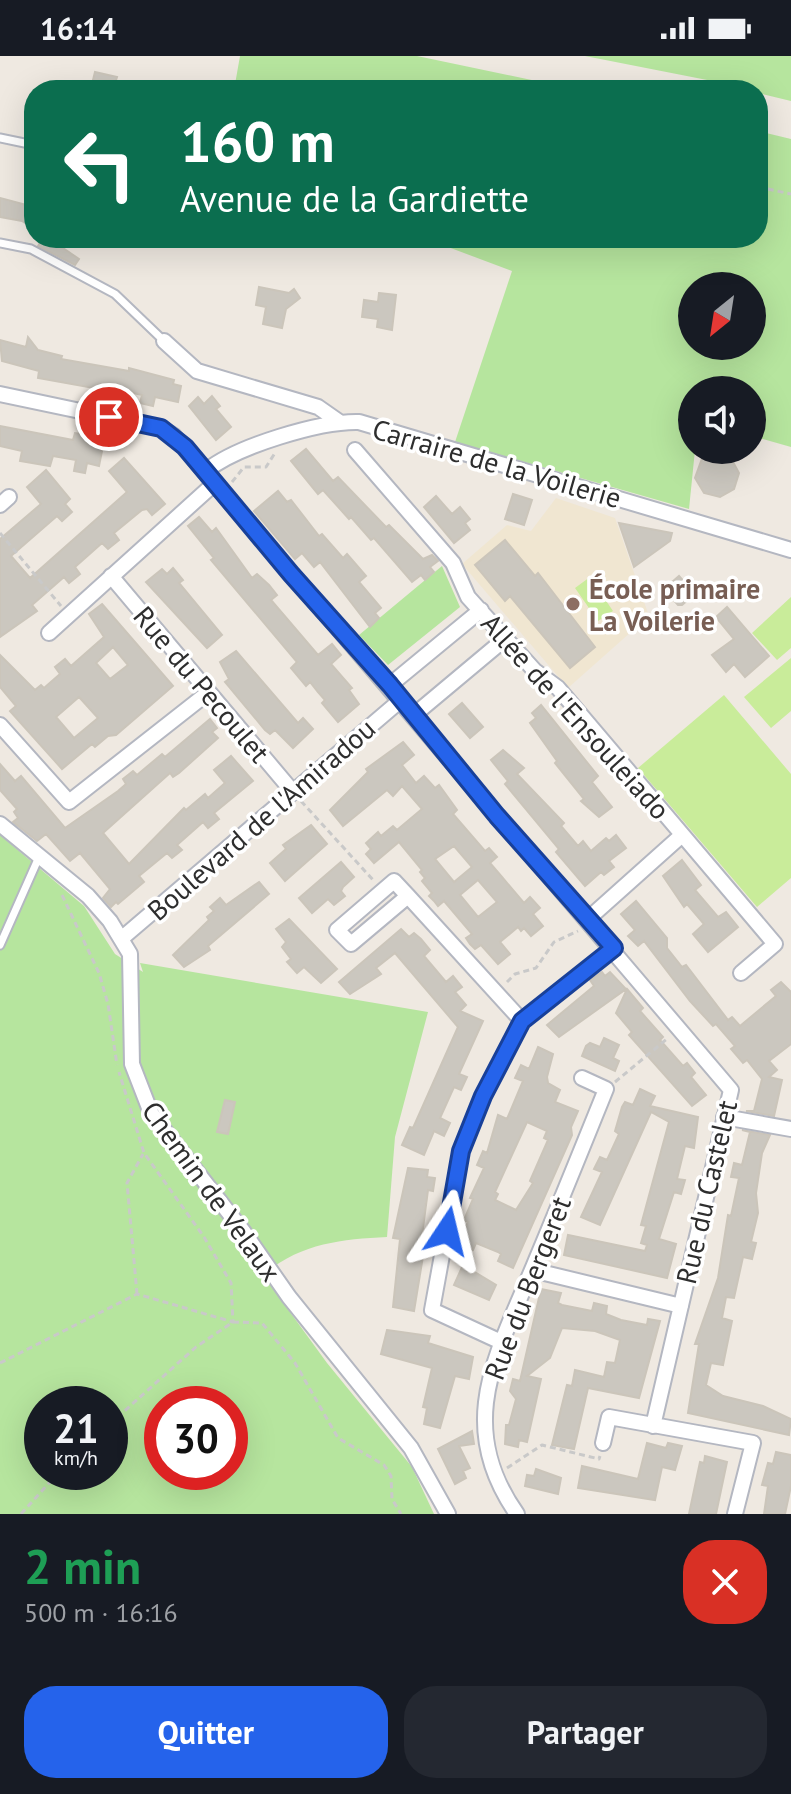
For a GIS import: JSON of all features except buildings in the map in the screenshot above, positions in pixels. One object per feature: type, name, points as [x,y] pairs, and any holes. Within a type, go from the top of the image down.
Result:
[{"type":"street","points":[[164,341],[197,371],[318,407],[338,421]]},
{"type":"street","name":"Rue du Castelet","points":[[0,394],[161,428],[217,478],[227,497],[402,699],[506,828],[614,948],[731,1090],[653,1426]]},
{"type":"street","name":"Carraire de la Voilerie","points":[[49,633],[217,478],[222,461],[338,421],[359,422],[791,550]]},
{"type":"street","name":"Allée de l'Ensouleiado","points":[[355,450],[453,563],[462,587],[481,610],[568,701],[775,944],[741,973]]},
{"type":"street","name":"Rue du Pecoulet","points":[[111,576],[293,792]]},
{"type":"street","name":"Boulevard de l'Amiradou","points":[[390,685],[481,610]]},
{"type":"street","name":"Boulevard de l'Amiradou","points":[[414,715],[506,638]]},
{"type":"street","points":[[0,725],[69,802],[209,692]]},
{"type":"street","name":"Boulevard de l'Amiradou","points":[[121,939],[402,699]]},
{"type":"street","name":"Chemin de Velaux","points":[[0,824],[88,896],[121,939],[130,954],[133,977],[132,1064],[151,1113],[243,1231],[289,1297],[411,1448],[448,1514]]},
{"type":"street","points":[[591,922],[682,835]]},
{"type":"street","points":[[408,896],[351,944],[337,930],[394,881],[408,896],[522,1021]]},
{"type":"street","points":[[499,1341],[432,1310],[461,1151],[483,1096],[522,1021],[614,948]]},
{"type":"street","points":[[582,1078],[606,1089]]},
{"type":"street","name":"Rue du Bergeret","points":[[517,1514],[502,1493],[486,1439],[487,1387],[499,1341],[532,1270],[606,1089]]},
{"type":"street","points":[[724,1117],[791,1129]]},
{"type":"street","points":[[532,1270],[681,1306]]},
{"type":"street","points":[[603,1443],[609,1417],[753,1443],[735,1514]]},
{"type":"lane","points":[[0,138],[24,143]]},
{"type":"lane","points":[[0,243],[24,248]]},
{"type":"lane","points":[[26,248],[115,294],[164,341]]},
{"type":"lane","points":[[0,945],[40,855]]},
{"type":"path","points":[[768,189],[791,194]]},
{"type":"path","points":[[217,478],[244,467],[266,467],[277,450]]},
{"type":"path","points":[[217,478],[222,461]]},
{"type":"path","points":[[217,478],[237,489],[227,497]]},
{"type":"path","points":[[0,533],[68,615]]},
{"type":"path","points":[[293,792],[383,891]]},
{"type":"path","points":[[499,996],[515,974],[536,968],[554,942],[591,922]]},
{"type":"path","points":[[606,1089],[680,1028]]},
{"type":"path","points":[[137,1294],[127,1183],[144,1153]]},
{"type":"path","points":[[0,1363],[137,1294],[233,1322],[262,1323],[295,1363],[338,1438],[384,1465],[391,1476],[392,1499],[401,1514]]},
{"type":"path","points":[[128,1408],[196,1347],[233,1322]]},
{"type":"path","points":[[497,1475],[542,1445],[599,1459],[603,1443]]},
{"type":"path","points":[[21,1514],[43,1490]]},
{"type":"shaded area","name":"École primaire La Voilerie","points":[[556,498],[615,518],[649,616],[568,688],[462,564],[507,525],[531,531]]},
{"type":"green space","points":[[240,56],[417,56],[531,80],[236,80]]},
{"type":"green space","points":[[585,56],[791,56],[791,101],[768,95],[768,80],[707,80]]},
{"type":"green space","points":[[768,133],[791,139],[791,447],[766,440],[766,376],[678,376],[678,464],[694,464],[689,509],[455,442],[512,271],[451,248],[768,248]]},
{"type":"green space","points":[[442,566],[460,607],[388,665],[359,635]]},
{"type":"green space","points":[[590,577],[613,611],[598,621],[575,588]]},
{"type":"green space","points":[[791,597],[791,648],[777,660],[752,633]]},
{"type":"green space","points":[[791,658],[791,711],[771,728],[744,697]]},
{"type":"green space","points":[[724,695],[791,774],[791,878],[757,907],[638,768]]},
{"type":"green space","points":[[0,835],[84,906],[115,954],[143,972],[140,963],[428,1012],[395,1137],[387,1237],[321,1245],[291,1256],[263,1275],[327,1363],[412,1467],[434,1514],[0,1514]]},
{"type":"place","name":"École primaire La Voilerie","points":[[573,604]]},
{"type":"route","points":[[109,417],[161,428],[185,447],[250,526],[282,559],[308,594],[390,685],[574,907],[614,948],[522,1021],[483,1096],[461,1151],[447,1231]]}]
